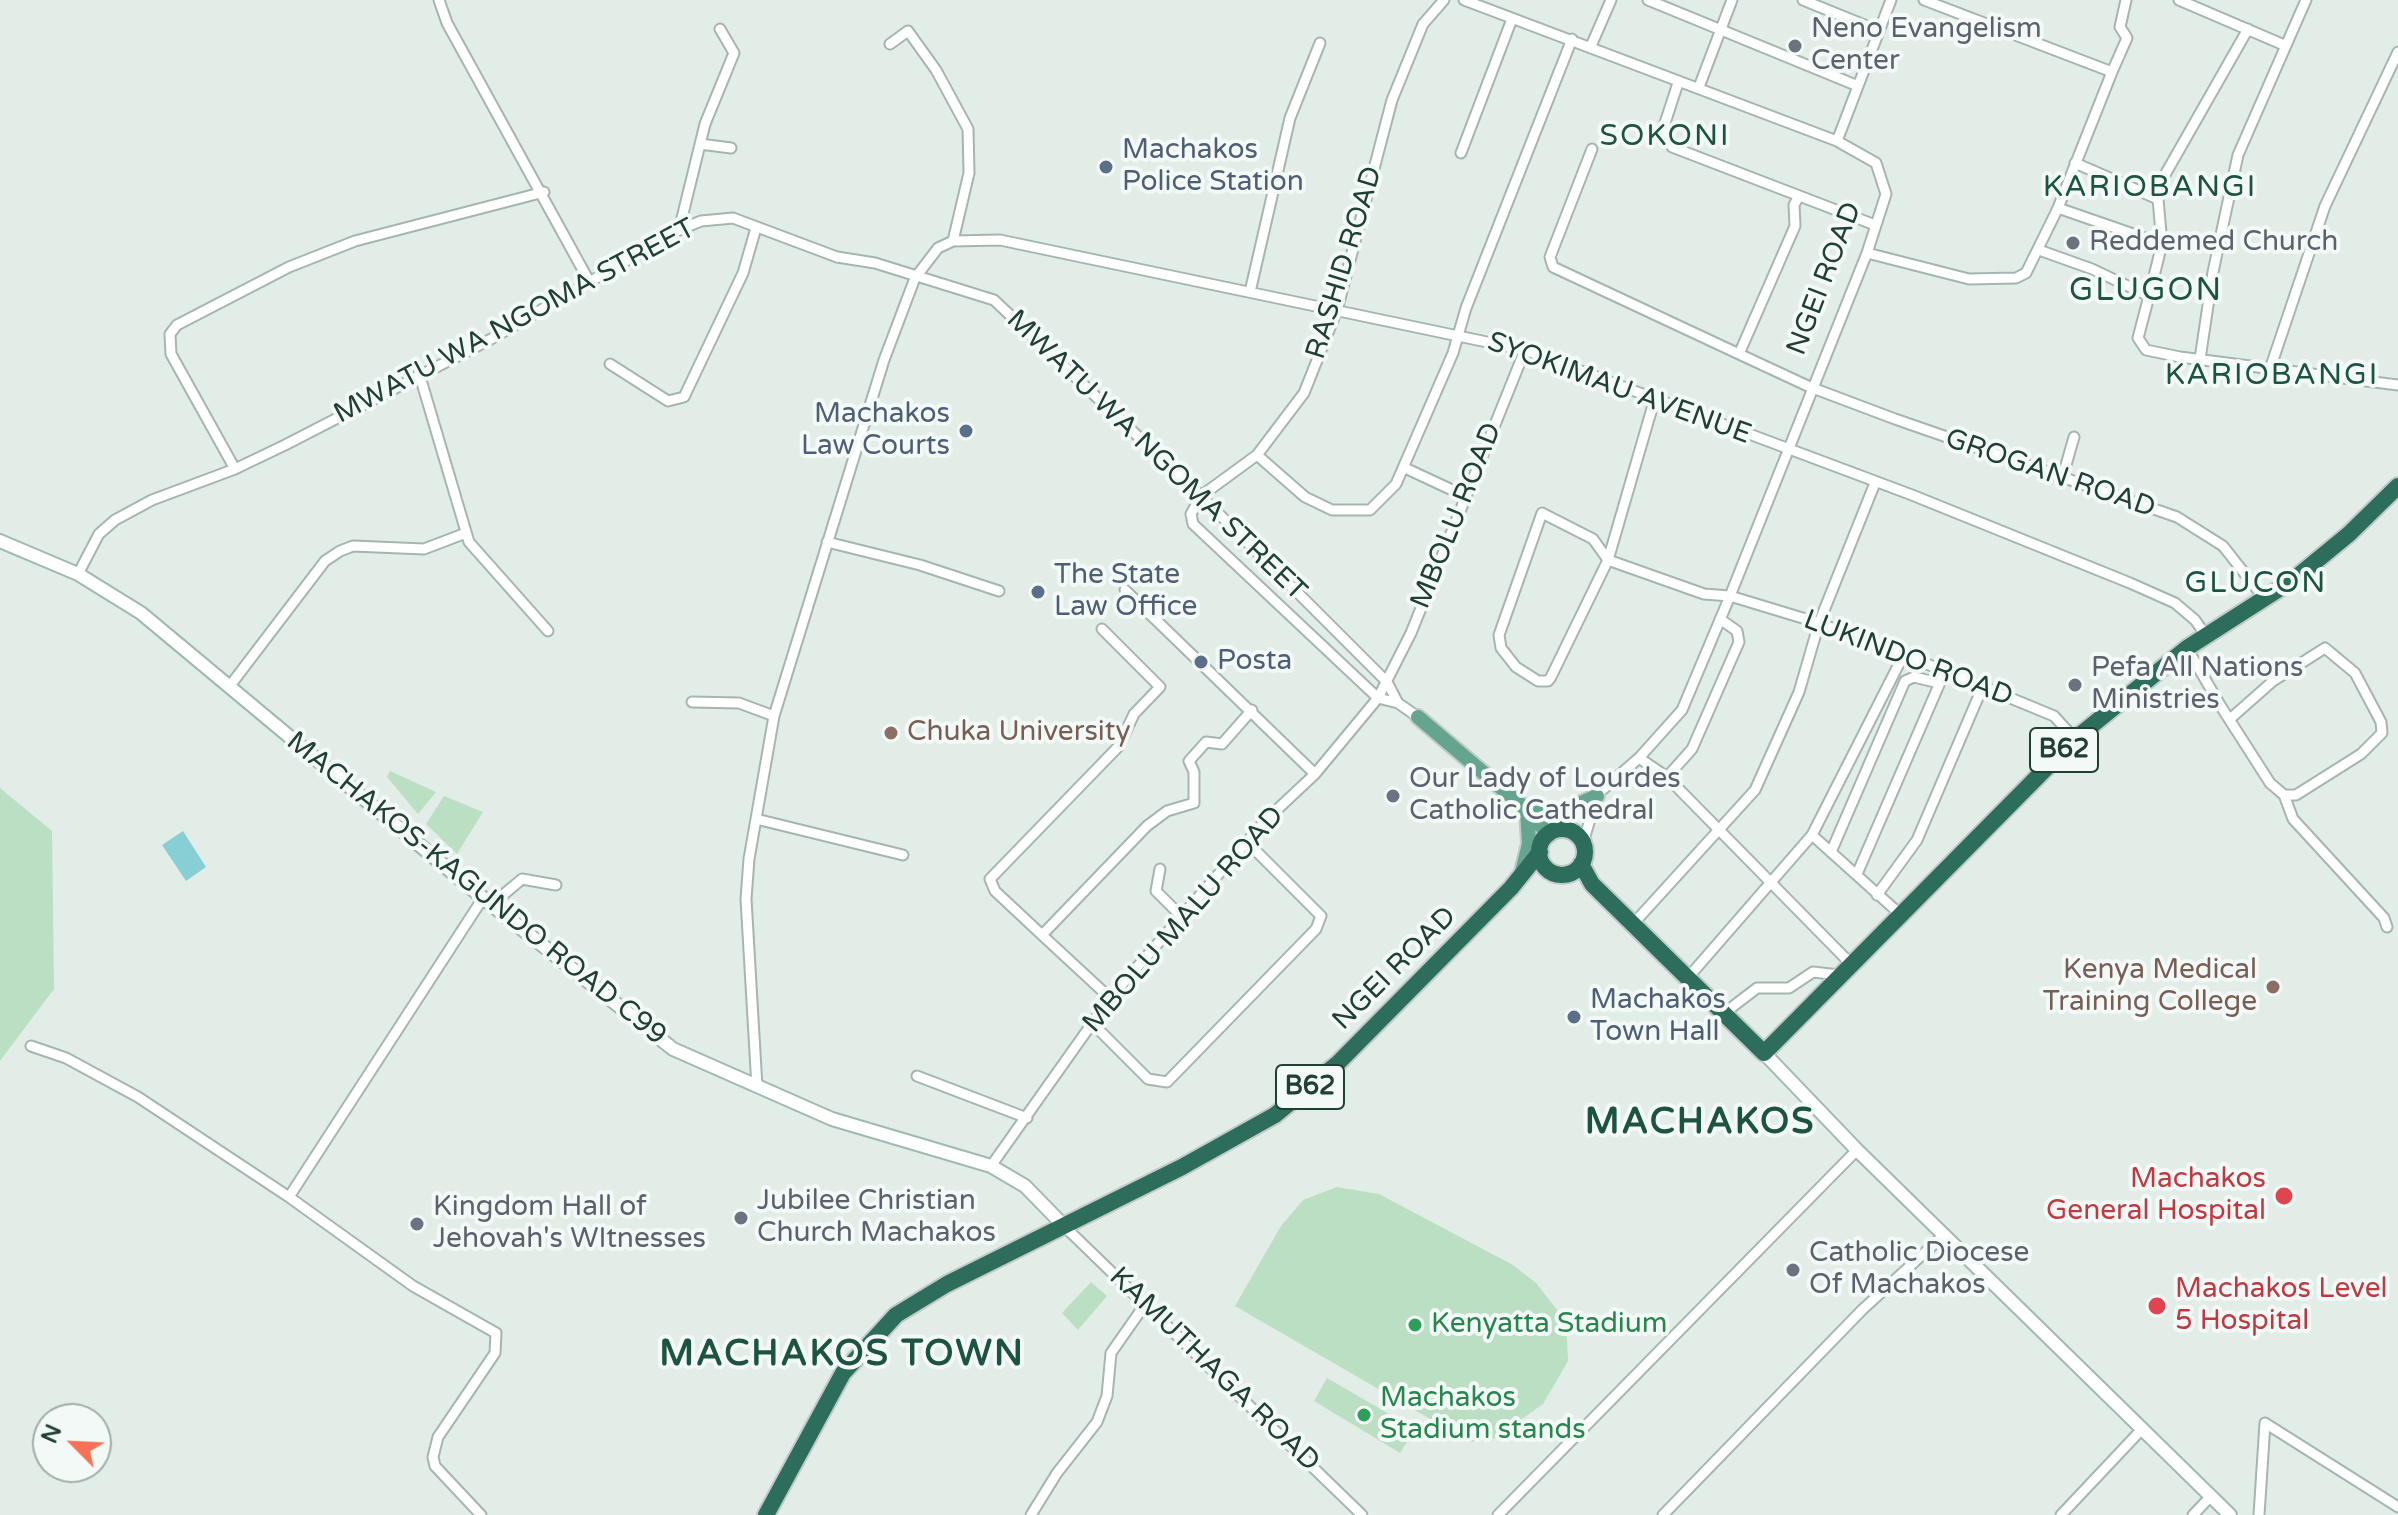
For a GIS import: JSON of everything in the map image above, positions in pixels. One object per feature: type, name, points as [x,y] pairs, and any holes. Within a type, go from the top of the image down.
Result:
[{"type":"highway","name":"B62","points":[[1764,1053],[2075,739],[2187,648],[2318,561],[2398,486]]},
{"type":"highway","name":"B62","points":[[1516,882],[1553,832]]},
{"type":"highway","points":[[1553,832],[1573,832],[1583,843],[1570,871]]},
{"type":"highway","points":[[1540,852],[1548,869],[1570,871],[1592,884],[1634,923],[1686,980],[1764,1053]]},
{"type":"highway","points":[[1516,882],[1570,871]]},
{"type":"highway","name":"NGEI ROAD","points":[[1064,1226],[1244,1135],[1275,1115],[1337,1064],[1516,882]]},
{"type":"highway","name":"B62","points":[[766,1515],[826,1399],[843,1373],[883,1326],[947,1284],[1064,1226]]},
{"type":"main road","name":"MACHAKOS-KAGUNDO ROAD C99","points":[[0,541],[78,574],[141,613],[487,901],[661,1041],[687,1057],[845,1123],[991,1166],[1025,1186],[1064,1226]]},
{"type":"main road","points":[[1418,717],[1553,832]]},
{"type":"main road","points":[[1527,810],[1559,813],[1597,796]]},
{"type":"main road","points":[[1516,882],[1529,844],[1527,810]]},
{"type":"main road","points":[[1764,1053],[1857,1150],[2230,1515]]},
{"type":"street","points":[[439,0],[447,23],[589,281]]},
{"type":"street","name":"RASHID ROAD","points":[[1201,496],[1257,455],[1304,393],[1337,310],[1392,100],[1423,24],[1444,0]]},
{"type":"street","points":[[1464,0],[1837,141],[1891,0]]},
{"type":"street","points":[[1591,46],[1611,0]]},
{"type":"street","points":[[1648,0],[1858,86]]},
{"type":"street","points":[[1699,87],[1732,0]]},
{"type":"street","points":[[1803,0],[1879,31]]},
{"type":"street","points":[[1924,0],[2112,72]]},
{"type":"street","points":[[1867,253],[1969,279],[2016,278],[2026,273],[2058,208],[2127,38],[2120,27],[2126,0]]},
{"type":"street","points":[[2179,0],[2284,45]]},
{"type":"street","points":[[2200,359],[2213,272],[2238,155],[2306,0]]},
{"type":"street","points":[[1461,153],[1512,19]]},
{"type":"street","points":[[679,230],[700,144],[734,53],[720,29]]},
{"type":"street","points":[[2248,29],[2174,157],[2158,199],[2162,244],[2138,338],[2141,345],[2154,353],[2398,385]]},
{"type":"street","points":[[757,1087],[746,899],[774,716],[884,360],[915,278],[938,248],[953,241],[969,173],[968,129],[936,70],[908,31],[890,44]]},
{"type":"street","points":[[1257,455],[1305,497],[1332,510],[1370,510],[1396,484],[1453,353],[1457,334],[1572,39]]},
{"type":"street","points":[[1250,292],[1290,118],[1320,43]]},
{"type":"street","points":[[2271,366],[2325,206],[2398,52]]},
{"type":"street","points":[[1678,83],[1665,123],[1666,137],[1672,147],[1875,225]]},
{"type":"street","name":"NGEI ROAD","points":[[1553,832],[1639,758],[1682,710],[1730,596],[1810,387],[1867,253],[1886,194],[1880,171],[1862,152],[1837,141]]},
{"type":"street","points":[[700,144],[731,148]]},
{"type":"street","name":"GROGAN ROAD","points":[[1592,149],[1550,257],[1553,267],[1810,387],[2062,479],[2177,517],[2223,546],[2264,598]]},
{"type":"street","points":[[2075,163],[2158,199]]},
{"type":"street","points":[[235,469],[171,354],[170,334],[177,325],[289,267],[355,241],[543,193]]},
{"type":"street","points":[[1739,354],[1795,226],[1794,205],[1799,196]]},
{"type":"street","points":[[2058,208],[2162,244]]},
{"type":"street","name":"MWATU WA NGOMA STREET","points":[[78,574],[89,548],[115,520],[152,500],[235,469],[491,339],[679,230],[701,221],[733,218],[837,257],[875,263],[915,278],[994,300],[1201,496],[1387,682],[1398,703]]},
{"type":"street","points":[[610,364],[668,401],[684,397],[743,273],[756,228]]},
{"type":"street","name":"SYOKIMAU AVENUE","points":[[953,241],[1000,240],[1525,350],[2130,583],[2175,603],[2195,620],[2207,637]]},
{"type":"street","points":[[2039,250],[2092,269],[2149,296]]},
{"type":"street","name":"MBOLU ROAD","points":[[1387,682],[1411,633],[1525,350]]},
{"type":"street","points":[[419,373],[469,542],[548,631]]},
{"type":"street","points":[[1655,398],[1608,560],[1548,681],[1538,681],[1516,667],[1501,648],[1499,635],[1542,513],[1593,539],[1608,560],[1704,594],[1730,596]]},
{"type":"street","points":[[2062,479],[2074,437]]},
{"type":"street","points":[[1405,468],[1465,496]]},
{"type":"street","points":[[1634,923],[1755,790],[1799,692],[1819,623],[1875,483]]},
{"type":"street","name":"MWATU WA NGOMA STREET","points":[[1201,496],[1193,506],[1193,524],[1378,698]]},
{"type":"street","points":[[229,687],[325,561],[340,551],[353,546],[424,549],[466,533]]},
{"type":"street","points":[[827,542],[920,565],[999,591]]},
{"type":"street","points":[[1125,590],[1315,774]]},
{"type":"street","name":"LUKINDO ROAD","points":[[1730,596],[1819,623],[1983,686],[2054,716],[2075,739]]},
{"type":"street","points":[[1667,777],[1692,749],[1739,642],[1737,631],[1720,619]]},
{"type":"street","points":[[1102,629],[1160,687],[1134,714],[1119,746],[990,879],[995,891],[1110,998]]},
{"type":"street","points":[[2187,648],[2270,783],[2284,795],[2293,819],[2384,918],[2387,927]]},
{"type":"street","points":[[2230,719],[2273,681],[2319,649],[2331,651],[2355,673],[2381,722],[2382,733],[2361,754],[2296,795],[2284,795]]},
{"type":"street","points":[[1686,980],[1812,835],[1903,656]]},
{"type":"street","points":[[1857,874],[1945,671]]},
{"type":"street","points":[[1831,852],[1905,681],[1914,677],[1939,683]]},
{"type":"street","name":"MBOLU MALU ROAD","points":[[991,1166],[1110,998],[1180,915],[1315,774],[1378,698],[1387,682]]},
{"type":"street","points":[[1877,895],[1917,840],[1983,686]]},
{"type":"street","points":[[1378,698],[1398,703],[1418,717]]},
{"type":"street","points":[[692,702],[739,703],[774,716]]},
{"type":"street","points":[[1042,935],[1147,826],[1167,811],[1194,803],[1194,772],[1189,761],[1206,742],[1222,744],[1252,710]]},
{"type":"street","points":[[1639,758],[1667,777],[1720,830],[1844,969]]},
{"type":"street","points":[[1583,843],[1597,796]]},
{"type":"street","points":[[756,819],[903,855]]},
{"type":"street","points":[[1812,835],[1901,915]]},
{"type":"street","points":[[1092,1023],[1148,1079],[1167,1082],[1316,929],[1321,916],[1247,842]]},
{"type":"street","points":[[1160,869],[1156,891],[1180,915]]},
{"type":"street","points":[[289,1197],[487,901],[522,879],[556,885]]},
{"type":"street","points":[[1723,1014],[1757,988],[1789,988],[1813,972],[1844,969]]},
{"type":"street","points":[[31,1046],[66,1058],[138,1097],[289,1197],[413,1286],[496,1333],[495,1353],[438,1437],[433,1457],[435,1466],[481,1515]]},
{"type":"street","points":[[917,1076],[1027,1118]]},
{"type":"street","points":[[1498,1515],[1857,1150]]},
{"type":"street","name":"KAMUTHAGA ROAD","points":[[1064,1226],[1362,1515]]},
{"type":"street","points":[[1663,1515],[1862,1310],[1945,1234]]},
{"type":"street","points":[[1031,1515],[1057,1473],[1097,1422],[1107,1396],[1111,1353],[1146,1303]]},
{"type":"street","points":[[2259,1515],[2265,1423],[2398,1507]]},
{"type":"street","points":[[2061,1515],[2143,1428]]},
{"type":"street","points":[[2193,1515],[2211,1496]]},
{"type":"green space","points":[[390,771],[436,792],[418,814],[387,777]]},
{"type":"green space","points":[[0,788],[52,831],[54,989],[0,1061]]},
{"type":"green space","points":[[444,796],[483,812],[457,854],[426,824]]},
{"type":"green space","name":"Kenyatta Stadium","points":[[1337,1187],[1379,1194],[1513,1265],[1536,1283],[1558,1311],[1567,1339],[1568,1361],[1543,1404],[1495,1438],[1470,1442],[1235,1306],[1281,1226],[1303,1200]]},
{"type":"green space","points":[[1091,1282],[1107,1296],[1078,1330],[1062,1313]]},
{"type":"green space","name":"Machakos Stadium stands","points":[[1327,1378],[1415,1429],[1400,1453],[1314,1401]]},
{"type":"water","points":[[183,831],[206,867],[186,881],[162,845]]},
{"type":"place","name":"Neno Evangelism Center","points":[[1795,46]]},
{"type":"place","name":"Machakos Police Station","points":[[1106,167]]},
{"type":"place","name":"Reddemed Church","points":[[2073,243]]},
{"type":"place","name":"Machakos Law Courts","points":[[966,431]]},
{"type":"place","name":"The State Law Office","points":[[1038,592]]},
{"type":"place","name":"Posta","points":[[1201,662]]},
{"type":"place","name":"Pefa All Nations Ministries","points":[[2075,685]]},
{"type":"place","name":"Chuka University","points":[[891,733]]},
{"type":"place","name":"Our Lady of Lourdes Catholic Cathedral","points":[[1393,796]]},
{"type":"place","name":"Kenya Medical Training College","points":[[2273,987]]},
{"type":"place","name":"Machakos Town Hall","points":[[1574,1017]]},
{"type":"place","name":"Machakos General Hospital","points":[[2284,1196]]},
{"type":"place","name":"Jubilee Christian Church Machakos","points":[[741,1218]]},
{"type":"place","name":"Kingdom Hall of Jehovah's WItnesses","points":[[417,1224]]},
{"type":"place","name":"Catholic Diocese Of Machakos","points":[[1793,1270]]},
{"type":"place","name":"Machakos Level 5 Hospital","points":[[2157,1306]]},
{"type":"place","name":"Kenyatta Stadium","points":[[1415,1325]]},
{"type":"place","name":"Machakos Stadium stands","points":[[1364,1415]]},
{"type":"district","name":"SOKONI","points":[[1665,137]]},
{"type":"district","name":"KARIOBANGI","points":[[2150,188]]},
{"type":"district","name":"GLUGON","points":[[2146,292]]},
{"type":"district","name":"KARIOBANGI","points":[[2272,376]]},
{"type":"district","name":"GLUCON","points":[[2256,584]]},
{"type":"district","name":"MACHAKOS","points":[[1700,1124]]},
{"type":"district","name":"MACHAKOS TOWN","points":[[842,1356]]}]
